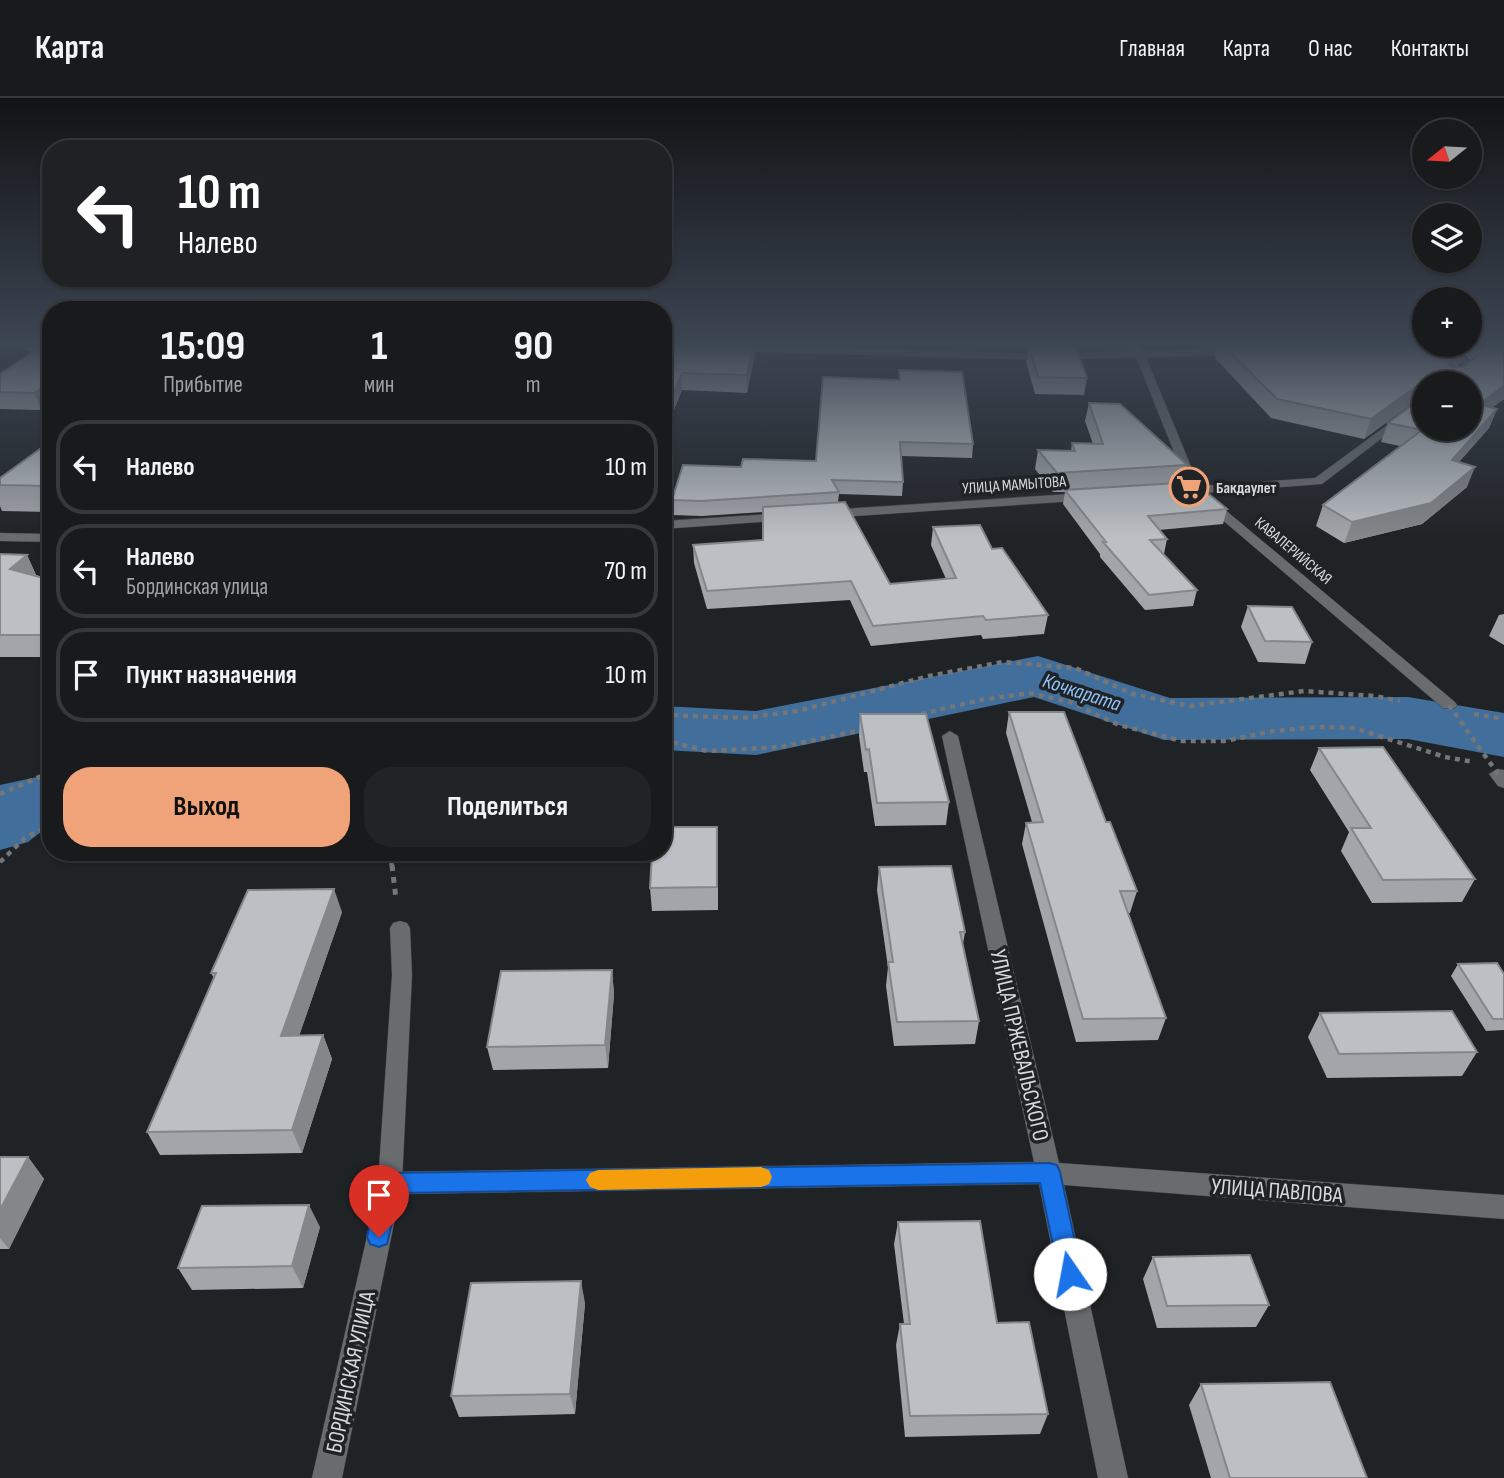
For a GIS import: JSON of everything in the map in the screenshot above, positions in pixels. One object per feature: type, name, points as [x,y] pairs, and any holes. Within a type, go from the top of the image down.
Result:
[{"type":"street","name":"КАВАЛЕРИЙСКАЯ","points":[[1159,408],[1188,490],[1446,707]]},
{"type":"street","points":[[1188,490],[1318,481],[1412,410]]},
{"type":"street","name":"УЛИЦА МАМЫТОВА","points":[[815,515],[1100,496]]},
{"type":"street","points":[[672,524],[801,516]]},
{"type":"street","points":[[0,537],[42,538]]},
{"type":"street","name":"УЛИЦА ПРЖЕВАЛЬСКОГО","points":[[950,736],[1049,1172],[1113,1478]]},
{"type":"street","name":"БОРДИНСКАЯ УЛИЦА","points":[[327,1478],[390,1183],[402,975],[400,928]]},
{"type":"street","name":"УЛИЦА ПАВЛОВА","points":[[390,1183],[1049,1172],[1504,1207]]},
{"type":"path","points":[[672,715],[743,718],[798,711],[929,676],[1003,662],[1075,668],[1133,694],[1189,706],[1304,691],[1374,695],[1407,703]]},
{"type":"path","points":[[918,715],[981,700],[1029,693],[1070,702],[1119,725],[1182,741],[1224,741],[1274,731],[1316,727],[1354,729],[1502,774]]},
{"type":"path","points":[[1446,707],[1504,719]]},
{"type":"path","points":[[1446,707],[1502,774]]},
{"type":"path","points":[[672,742],[707,751],[781,747],[834,738],[870,728]]},
{"type":"path","points":[[0,794],[42,776]]},
{"type":"path","points":[[0,862],[25,838],[42,830]]},
{"type":"path","points":[[391,861],[400,928]]},
{"type":"building","points":[[820,408],[968,408],[973,444],[900,442],[903,482],[832,480],[839,492],[701,501],[672,500],[683,465],[741,467],[743,459],[816,461]]},
{"type":"building","points":[[1091,408],[1125,408],[1187,465],[1057,473],[1038,450],[1075,451],[1072,443],[1103,444]]},
{"type":"building","points":[[1321,408],[1386,408],[1371,419]]},
{"type":"building","points":[[1407,408],[1412,408],[1412,428],[1388,423]]},
{"type":"building","points":[[1482,408],[1497,409],[1482,426]]},
{"type":"building","points":[[1412,438],[1412,441],[1469,441],[1452,460],[1475,467],[1431,503],[1352,522],[1323,505]]},
{"type":"building","points":[[42,448],[42,486],[0,485],[0,478]]},
{"type":"building","points":[[1194,482],[1227,509],[1148,516],[1167,539],[1150,540],[1197,590],[1149,595],[1103,542],[1106,542],[1065,490]]},
{"type":"building","points":[[845,502],[890,584],[956,578],[933,527],[980,525],[992,549],[1002,548],[1048,615],[986,620],[983,616],[873,626],[851,581],[707,591],[693,545],[763,540],[763,507]]},
{"type":"building","points":[[0,554],[27,555],[10,569],[42,578],[42,635],[0,635]]},
{"type":"building","points":[[1248,606],[1292,607],[1312,642],[1265,641]]},
{"type":"building","points":[[1009,712],[1064,712],[1106,822],[1110,822],[1137,891],[1120,891],[1166,1018],[1083,1019],[1026,823],[1043,822]]},
{"type":"building","points":[[860,714],[926,714],[949,802],[877,803],[869,749],[866,750]]},
{"type":"building","points":[[1383,747],[1475,879],[1383,880],[1351,828],[1371,828],[1319,748]]},
{"type":"building","points":[[672,827],[717,827],[717,887],[650,888],[652,861],[672,861]]},
{"type":"building","points":[[951,866],[965,932],[960,932],[979,1021],[897,1022],[888,962],[893,962],[879,867]]},
{"type":"building","points":[[334,889],[281,1036],[323,1035],[292,1130],[147,1132],[216,973],[211,973],[248,890]]},
{"type":"building","points":[[1497,963],[1504,974],[1504,1019],[1493,1019],[1458,964]]},
{"type":"building","points":[[612,970],[605,1045],[487,1047],[501,971]]},
{"type":"building","points":[[1452,1011],[1477,1052],[1339,1054],[1320,1013]]},
{"type":"building","points":[[0,1157],[28,1157],[0,1210]]},
{"type":"building","points":[[309,1205],[292,1266],[178,1268],[202,1206]]},
{"type":"building","points":[[980,1221],[997,1323],[1029,1322],[1048,1414],[910,1416],[900,1324],[910,1324],[898,1222]]},
{"type":"building","points":[[1250,1255],[1269,1305],[1167,1306],[1153,1257]]},
{"type":"building","points":[[581,1281],[570,1394],[451,1396],[471,1283]]},
{"type":"building","points":[[1330,1382],[1367,1478],[1230,1478],[1201,1384]]},
{"type":"waterway","name":"Кочкарата","points":[[672,728],[756,733],[1038,676],[1164,719],[1408,718],[1504,735]]},
{"type":"waterway","name":"Кочкарата","points":[[0,823],[22,805],[42,801]]},
{"type":"slow traffic","points":[[598,1180],[761,1177]]},
{"type":"place","name":"Бакдаулет","points":[[1189,487]]},
{"type":"route","points":[[379,1237],[390,1183],[1049,1172],[1070,1274]]}]
